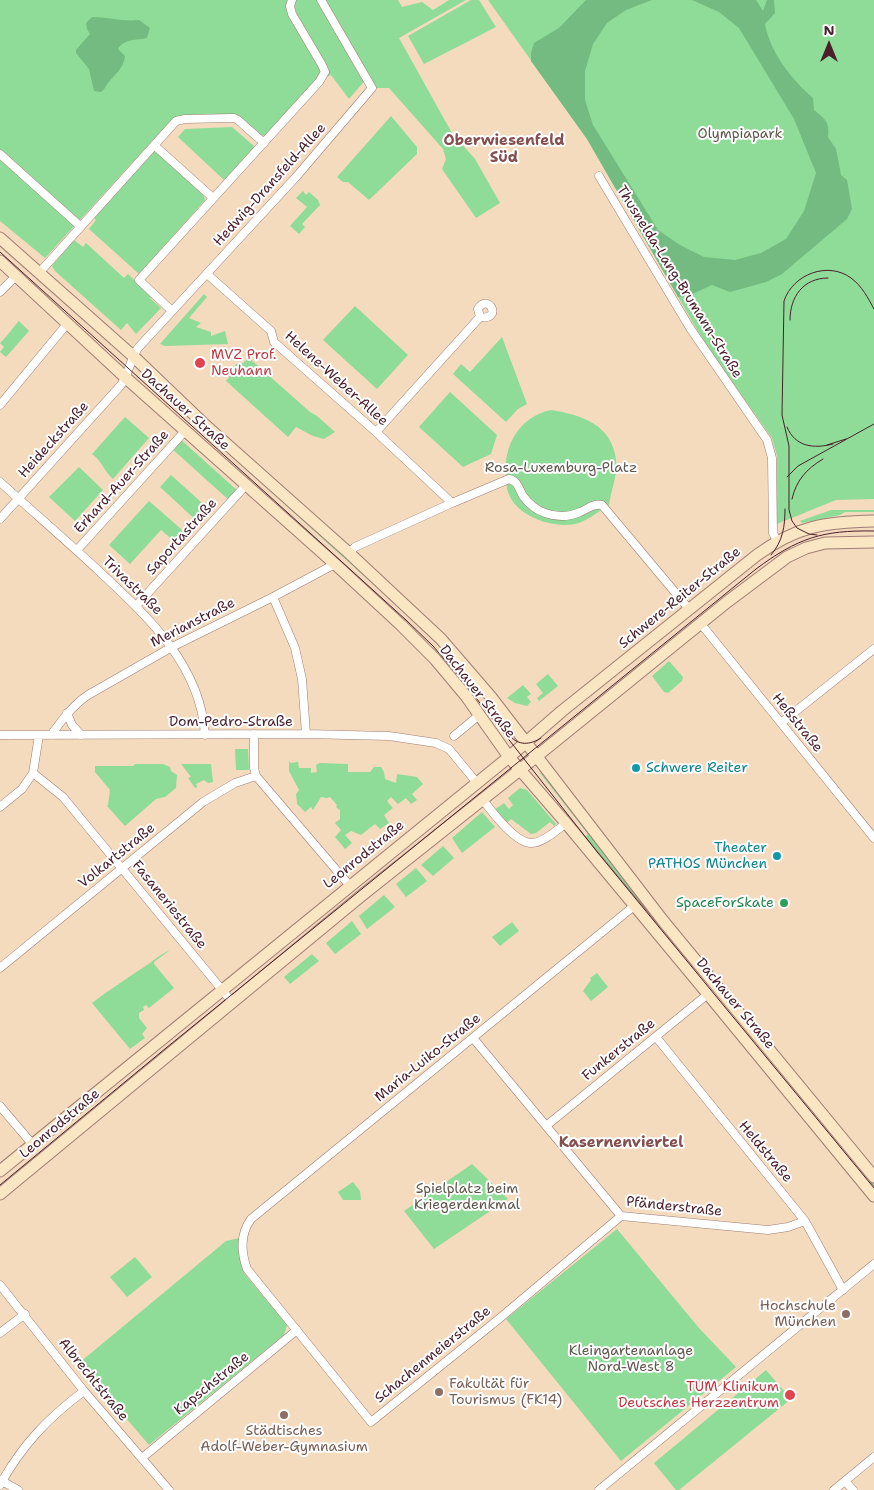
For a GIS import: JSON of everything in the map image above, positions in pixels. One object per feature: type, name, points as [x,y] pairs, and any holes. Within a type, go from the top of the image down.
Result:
[{"type":"main road","name":"Dachauer Straße","points":[[0,238],[348,554],[441,640],[468,669],[664,922],[874,1177]]},
{"type":"main road","name":"Dachauer Straße","points":[[0,261],[66,324],[336,564],[435,659],[466,696],[478,716],[509,758],[566,823],[874,1196]]},
{"type":"main road","name":"Schwere-Reiter-Straße","points":[[525,742],[689,609],[777,541],[804,528],[840,522],[874,521]]},
{"type":"main road","points":[[536,758],[700,624],[787,557],[806,548],[825,544],[874,542]]},
{"type":"main road","name":"Leonrodstraße","points":[[0,1171],[509,758],[525,742]]},
{"type":"main road","name":"Leonrodstraße","points":[[0,1194],[361,896],[536,758]]},
{"type":"street","points":[[172,311],[139,280],[319,82],[324,72],[322,65],[292,14],[290,6],[292,0]]},
{"type":"street","name":"Hedwig-Dransfeld-Allee","points":[[126,378],[132,356],[296,177],[372,88],[321,0]]},
{"type":"street","points":[[39,273],[176,121],[228,117],[238,120],[264,143]]},
{"type":"street","points":[[154,144],[213,198]]},
{"type":"street","points":[[0,154],[80,226]]},
{"type":"street","name":"Thusnelda-Lang-Brumann-Straße","points":[[599,176],[690,328],[768,440],[772,458],[773,533],[777,541]]},
{"type":"street","name":"Helene-Weber-Allee","points":[[207,274],[271,331],[274,342],[376,432],[452,503]]},
{"type":"street","points":[[0,292],[16,276]]},
{"type":"street","points":[[376,432],[480,318]]},
{"type":"street","points":[[0,405],[66,324]]},
{"type":"street","name":"Heideckstraße","points":[[0,519],[126,378]]},
{"type":"street","name":"Erhard-Auer-Straße","points":[[77,550],[185,431]]},
{"type":"street","points":[[348,554],[355,548],[452,503],[506,479],[513,480],[529,502],[541,512],[560,516],[580,512],[596,505],[604,507],[689,609]]},
{"type":"street","name":"Trivastraße","points":[[0,482],[77,550],[136,606],[172,647],[188,674],[197,697],[204,717],[205,735]]},
{"type":"street","name":"Saportastraße","points":[[136,606],[247,484]]},
{"type":"street","name":"Merianstraße","points":[[51,735],[67,713],[88,695],[172,647],[336,564]]},
{"type":"street","points":[[272,597],[295,648],[302,679],[306,734]]},
{"type":"street","name":"Heßstraße","points":[[700,624],[874,838]]},
{"type":"street","points":[[782,724],[874,649]]},
{"type":"street","points":[[67,713],[72,725],[81,735]]},
{"type":"street","points":[[477,783],[450,749],[453,738],[478,716]]},
{"type":"street","name":"Dom-Pedro-Straße","points":[[0,734],[306,734],[389,736],[436,743],[450,749]]},
{"type":"street","points":[[254,734],[254,768],[256,776],[350,886]]},
{"type":"street","points":[[0,807],[22,789],[32,773],[39,735]]},
{"type":"street","name":"Fasaneriestraße","points":[[32,773],[63,797],[222,990]]},
{"type":"street","name":"Volkartstraße","points":[[0,968],[203,802],[235,783],[256,776]]},
{"type":"street","points":[[483,800],[502,823],[524,841],[531,844],[539,842],[566,823]]},
{"type":"street","name":"Maria-Luiko-Straße","points":[[243,1234],[246,1226],[256,1215],[634,906]]},
{"type":"street","points":[[222,990],[232,1002]]},
{"type":"street","name":"Funkerstraße","points":[[546,1126],[708,994]]},
{"type":"street","name":"Heldstraße","points":[[656,1037],[805,1221],[843,1290]]},
{"type":"street","name":"Pfänderstraße","points":[[473,1038],[621,1216],[768,1230],[788,1227],[805,1221]]},
{"type":"street","points":[[0,1106],[33,1145]]},
{"type":"street","name":"Schachenmeierstraße","points":[[243,1234],[242,1255],[247,1269],[371,1422],[500,1318],[621,1216]]},
{"type":"street","points":[[599,1490],[874,1264]]},
{"type":"street","name":"Albrechtstraße","points":[[0,1285],[25,1314],[84,1391],[169,1490]]},
{"type":"street","points":[[0,1333],[25,1314]]},
{"type":"street","name":"Kapschstraße","points":[[142,1458],[297,1330]]},
{"type":"street","points":[[18,1490],[1,1482],[24,1447],[36,1432],[55,1414],[84,1391]]},
{"type":"street","points":[[834,1490],[874,1457]]},
{"type":"street","points":[[845,1481],[853,1490]]},
{"type":"green space","points":[[0,0],[398,0],[402,7],[422,2],[433,10],[449,0],[466,0],[399,38],[452,133],[475,159],[500,203],[476,218],[442,169],[446,159],[443,149],[389,88],[372,88],[367,78],[349,99],[331,75],[322,79],[272,135],[256,136],[238,120],[176,121],[153,140],[45,258],[0,221]]},
{"type":"green space","points":[[471,0],[479,0],[496,27],[424,64],[408,36]]},
{"type":"green space","name":"Olympiapark","points":[[488,0],[874,0],[874,499],[836,500],[777,524],[777,456],[772,438],[707,347],[587,139]]},
{"type":"green space","points":[[586,0],[652,0],[626,10],[607,23],[593,44],[585,71],[585,100],[593,125],[658,230],[680,245],[704,257],[735,260],[761,253],[786,239],[804,211],[816,173],[794,119],[739,28],[719,12],[692,0],[756,0],[763,11],[767,0],[774,0],[775,13],[765,24],[768,34],[777,55],[789,74],[813,98],[814,110],[827,124],[828,137],[836,149],[841,175],[847,180],[852,209],[847,219],[782,274],[766,282],[730,292],[712,285],[688,296],[678,297],[587,139],[531,61],[534,43],[559,28]]},
{"type":"green space","points":[[92,17],[139,20],[150,28],[147,38],[131,40],[120,46],[118,49],[125,56],[123,64],[101,92],[94,91],[89,69],[76,53],[76,50],[90,34],[86,23]]},
{"type":"green space","points":[[391,116],[417,147],[417,154],[369,200],[348,182],[343,182],[337,177]]},
{"type":"green space","points":[[232,127],[255,147],[224,180],[178,137],[185,129]]},
{"type":"green space","points":[[153,151],[158,152],[203,194],[205,200],[139,274],[89,229],[96,220],[93,217]]},
{"type":"green space","points":[[303,191],[306,195],[309,192],[318,200],[320,205],[302,224],[305,227],[299,234],[290,226],[307,207],[296,198]]},
{"type":"green space","points":[[74,240],[83,247],[86,243],[124,278],[128,274],[161,308],[136,334],[127,323],[121,330],[55,271],[52,266]]},
{"type":"green space","points":[[204,294],[207,297],[189,318],[201,323],[196,327],[211,332],[211,336],[225,331],[228,344],[165,346],[160,344]]},
{"type":"green space","points":[[355,306],[408,355],[377,389],[323,340]]},
{"type":"green space","points":[[19,321],[29,331],[6,357],[0,352],[4,347],[0,343]]},
{"type":"green space","points":[[502,337],[527,404],[518,409],[506,422],[453,374],[461,364],[470,372]]},
{"type":"green space","points":[[249,358],[335,432],[324,439],[313,436],[296,427],[288,437],[226,381],[232,367],[243,363]]},
{"type":"green space","points":[[147,378],[416,621],[444,649],[481,693],[479,695],[443,650],[415,622]]},
{"type":"green space","points":[[450,392],[497,435],[491,454],[463,467],[419,427]]},
{"type":"green space","name":"Rosa-Luxemburg-Platz","points":[[551,410],[573,415],[593,423],[608,438],[616,460],[616,471],[609,505],[579,523],[559,525],[538,520],[519,508],[512,501],[507,490],[507,454],[515,434],[530,419]]},
{"type":"green space","points":[[125,417],[149,438],[113,479],[92,454]]},
{"type":"green space","points":[[179,438],[239,492],[231,502],[170,447]]},
{"type":"green space","points":[[79,467],[103,490],[75,521],[49,497]]},
{"type":"green space","points":[[171,475],[211,511],[200,524],[160,487]]},
{"type":"green space","points":[[149,501],[189,536],[180,546],[161,530],[130,564],[109,545]]},
{"type":"green space","points":[[831,510],[874,510],[874,512],[845,512],[840,515],[802,523],[800,521]]},
{"type":"green space","points":[[669,661],[683,677],[682,681],[668,693],[664,692],[652,676]]},
{"type":"green space","points":[[548,674],[558,686],[539,701],[537,698],[543,693],[536,684]]},
{"type":"green space","points":[[523,685],[531,694],[527,697],[531,702],[527,706],[515,703],[507,698]]},
{"type":"green space","points":[[235,749],[248,749],[249,770],[236,770]]},
{"type":"green space","points":[[289,761],[291,763],[298,762],[299,768],[311,768],[311,773],[317,772],[316,765],[320,763],[348,764],[348,772],[370,772],[374,767],[381,767],[385,779],[396,783],[397,774],[417,777],[423,784],[412,794],[417,800],[411,804],[406,798],[398,804],[391,797],[387,801],[393,808],[384,815],[389,823],[380,829],[375,824],[361,835],[351,831],[345,835],[352,843],[345,849],[335,837],[341,830],[335,823],[340,819],[340,810],[336,807],[337,805],[330,797],[321,797],[313,810],[311,807],[305,812],[297,804],[296,794],[299,790],[289,771]]},
{"type":"green space","points":[[135,764],[163,764],[170,767],[171,771],[177,775],[176,788],[165,797],[156,799],[125,826],[107,806],[110,790],[95,772],[95,766],[133,766]]},
{"type":"green space","points":[[181,764],[211,764],[213,782],[208,783],[204,780],[196,784],[197,787],[195,788],[188,778],[191,777]]},
{"type":"green space","points":[[541,772],[629,884],[874,1182],[874,1191],[584,838],[588,834]]},
{"type":"green space","points":[[520,788],[527,790],[556,824],[554,826],[550,822],[536,833],[531,834],[511,819],[507,823],[494,810],[504,803],[509,809],[513,805],[508,798]]},
{"type":"green space","points":[[482,812],[495,827],[462,853],[452,838]]},
{"type":"green space","points":[[443,846],[454,858],[433,876],[421,865]]},
{"type":"green space","points":[[416,868],[427,881],[406,897],[396,884]]},
{"type":"green space","points":[[384,895],[395,907],[367,929],[359,916]]},
{"type":"green space","points":[[352,921],[361,934],[335,954],[326,943]]},
{"type":"green space","points":[[512,922],[519,931],[500,946],[492,937]]},
{"type":"green space","points":[[170,950],[154,962],[154,964],[174,988],[149,1008],[146,1005],[143,1007],[144,1010],[139,1013],[139,1018],[147,1028],[142,1034],[145,1038],[130,1049],[92,1003]]},
{"type":"green space","points":[[312,954],[319,961],[290,984],[284,977]]},
{"type":"green space","points":[[597,973],[608,987],[591,1001],[583,991],[591,980],[590,978]]},
{"type":"green space","name":"Spielplatz beim Kriegerdenkmal","points":[[472,1164],[508,1199],[434,1249],[404,1211]]},
{"type":"green space","points":[[353,1182],[360,1191],[361,1200],[343,1200],[338,1192]]},
{"type":"green space","name":"Kleingartenanlage Nord-West 8","points":[[617,1229],[699,1328],[736,1367],[621,1461],[506,1319]]},
{"type":"green space","points":[[239,1238],[240,1258],[244,1273],[287,1325],[284,1335],[149,1445],[79,1363],[226,1241]]},
{"type":"green space","points":[[135,1257],[152,1277],[127,1297],[110,1277]]},
{"type":"green space","points":[[766,1370],[791,1399],[679,1490],[676,1490],[654,1463]]},
{"type":"tram line","points":[[0,252],[433,646],[598,853],[874,1188]]},
{"type":"tram line","points":[[817,535],[809,534],[797,528],[792,521],[789,510],[789,446],[782,415],[784,301],[795,284],[803,277],[812,273],[832,271],[842,273],[855,281],[874,309]]},
{"type":"tram line","points":[[790,320],[792,304],[800,290],[812,281],[828,278]]},
{"type":"tram line","points":[[787,477],[798,466],[874,424]]},
{"type":"tram line","points":[[787,427],[795,439],[806,445],[826,446],[833,444]]},
{"type":"tram line","points":[[827,445],[846,439]]},
{"type":"tram line","points":[[792,499],[796,487],[803,476],[823,459]]},
{"type":"tram line","points":[[771,555],[782,533],[785,509]]},
{"type":"tram line","points":[[0,1185],[756,569],[785,550],[811,538],[840,532],[874,531]]},
{"type":"tram line","points":[[510,736],[521,743],[533,742],[541,738]]},
{"type":"place","name":"MVZ Prof. Neuhann","points":[[200,363]]},
{"type":"place","name":"Schwere Reiter","points":[[636,768]]},
{"type":"place","name":"Theater PATHOS München","points":[[777,856]]},
{"type":"place","name":"SpaceForSkate","points":[[784,903]]},
{"type":"place","name":"Hochschule München","points":[[846,1314]]},
{"type":"place","name":"Fakultät für Tourismus (FK14)","points":[[439,1392]]},
{"type":"place","name":"TUM Klinikum Deutsches Herzzentrum","points":[[790,1395]]},
{"type":"place","name":"Städtisches Adolf-Weber-Gymnasium","points":[[284,1415]]},
{"type":"district","name":"Oberwiesenfeld Süd","points":[[504,150]]},
{"type":"district","name":"Kasernenviertel","points":[[621,1143]]}]
